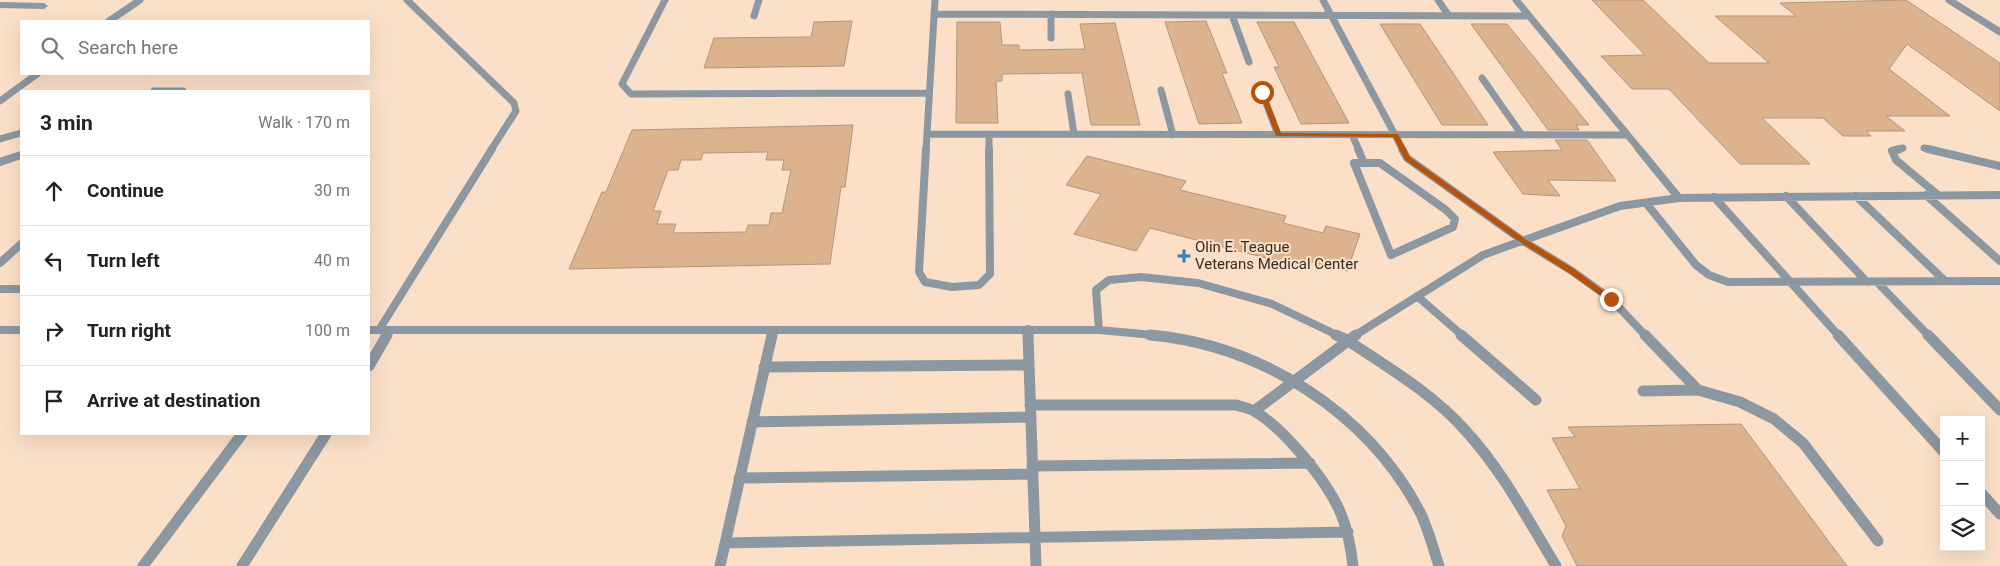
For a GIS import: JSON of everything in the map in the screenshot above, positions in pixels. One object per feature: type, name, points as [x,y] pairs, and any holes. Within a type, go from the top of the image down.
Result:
[{"type":"street","points":[[0,5],[44,6]]},
{"type":"lane","points":[[110,20],[140,0]]},
{"type":"lane","points":[[374,330],[516,111],[514,104],[407,0]]},
{"type":"lane","points":[[665,0],[622,84],[631,94],[929,93]]},
{"type":"lane","points":[[754,16],[759,0]]},
{"type":"lane","points":[[935,0],[918,268],[924,281],[933,285],[966,287],[981,284],[990,274],[989,134]]},
{"type":"lane","points":[[1323,0],[1408,158],[1523,241],[1572,271],[1611,299],[1698,390]]},
{"type":"lane","points":[[1438,0],[1449,16]]},
{"type":"lane","points":[[1516,0],[1679,198]]},
{"type":"lane","points":[[1950,0],[2000,32]]},
{"type":"lane","points":[[934,14],[1528,16]]},
{"type":"lane","points":[[1051,14],[1051,38]]},
{"type":"lane","points":[[1232,15],[1249,62]]},
{"type":"lane","points":[[0,101],[36,75]]},
{"type":"lane","points":[[1482,78],[1522,135]]},
{"type":"lane","points":[[1161,90],[1173,135]]},
{"type":"lane","points":[[1262,92],[1278,135]]},
{"type":"lane","points":[[1068,94],[1074,134]]},
{"type":"lane","points":[[0,139],[20,132]]},
{"type":"lane","points":[[927,134],[1628,135]]},
{"type":"lane","points":[[1352,135],[1364,163]]},
{"type":"lane","points":[[1903,148],[1892,151],[1896,160],[1938,195]]},
{"type":"lane","points":[[1924,148],[2000,166]]},
{"type":"lane","points":[[0,162],[20,155]]},
{"type":"lane","points":[[1354,163],[1364,163],[1380,163],[1446,210],[1456,219],[1453,227],[1391,255],[1354,163]]},
{"type":"lane","points":[[1254,411],[1347,340],[1483,255],[1620,206],[1679,198],[2000,194]]},
{"type":"lane","points":[[1926,195],[2000,260]]},
{"type":"lane","points":[[1786,196],[2000,410]]},
{"type":"lane","points":[[1856,196],[1945,281]]},
{"type":"lane","points":[[1714,197],[1940,448]]},
{"type":"lane","points":[[1646,202],[1696,265],[1709,275],[1728,282],[2000,281]]},
{"type":"lane","points":[[0,263],[19,247]]},
{"type":"lane","points":[[1099,330],[1096,290],[1109,280],[1141,276],[1198,283],[1272,304],[1347,340],[1422,391],[1465,429],[1502,477],[1556,566]]},
{"type":"lane","points":[[0,290],[20,289]]},
{"type":"lane","points":[[1417,296],[1536,400]]},
{"type":"lane","points":[[0,330],[20,330]]},
{"type":"lane","points":[[374,330],[1099,330],[1176,337],[1244,357],[1294,380],[1353,424],[1380,451],[1404,484],[1421,514],[1439,566]]},
{"type":"lane","points":[[370,364],[390,330]]},
{"type":"lane","points":[[720,566],[772,330]]},
{"type":"lane","points":[[1028,330],[1036,566]]},
{"type":"lane","points":[[764,367],[1029,365]]},
{"type":"lane","points":[[1643,392],[1698,390],[1740,402],[1774,419],[1803,443],[1878,541]]},
{"type":"lane","points":[[1030,404],[1236,405],[1254,411],[1278,431],[1310,463],[1333,496],[1348,532],[1353,566]]},
{"type":"lane","points":[[752,422],[1031,417]]},
{"type":"lane","points":[[143,566],[241,435]]},
{"type":"lane","points":[[242,566],[325,435]]},
{"type":"lane","points":[[739,478],[1310,463]]},
{"type":"lane","points":[[1985,497],[2000,514]]},
{"type":"lane","points":[[725,543],[1348,532]]},
{"type":"building","points":[[1592,0],[1643,0],[1709,63],[1769,63],[1715,16],[1796,16],[1780,3],[1906,0],[2000,63],[2000,111],[1907,44],[1889,69],[1950,116],[1886,116],[1905,131],[1866,131],[1871,136],[1843,136],[1823,118],[1762,118],[1810,164],[1740,164],[1669,89],[1632,89],[1601,56],[1645,55]]},
{"type":"building","points":[[852,21],[844,66],[704,68],[714,38],[811,37],[814,22]]},
{"type":"building","points":[[1206,21],[1227,73],[1222,73],[1242,123],[1199,124],[1165,22]]},
{"type":"building","points":[[957,22],[1000,22],[1002,45],[1019,45],[1019,50],[1085,49],[1080,24],[1115,23],[1140,125],[1091,125],[1082,73],[1002,74],[1002,81],[996,81],[998,123],[956,123]]},
{"type":"building","points":[[1257,22],[1294,22],[1349,123],[1301,124],[1274,67],[1279,67]]},
{"type":"building","points":[[1380,24],[1420,24],[1488,125],[1442,125]]},
{"type":"building","points":[[1471,24],[1507,24],[1589,125],[1576,125],[1579,130],[1548,130]]},
{"type":"building","points":[[853,125],[845,187],[841,187],[830,264],[569,269],[602,192],[606,192],[632,130]],"holes":[[[768,152],[766,160],[784,160],[782,170],[791,170],[782,213],[771,213],[769,225],[748,225],[746,232],[673,233],[676,224],[657,224],[661,211],[653,211],[668,170],[678,170],[681,160],[701,160],[703,153]]]},
{"type":"building","points":[[1555,140],[1587,140],[1616,181],[1548,180],[1560,196],[1523,194],[1493,152],[1562,150]]},
{"type":"building","points":[[1087,156],[1186,181],[1180,190],[1286,216],[1283,223],[1323,233],[1326,226],[1360,234],[1347,271],[1304,260],[1301,267],[1150,228],[1136,251],[1074,234],[1101,194],[1066,185]]},
{"type":"building","points":[[1741,424],[1847,566],[1577,566],[1562,536],[1566,526],[1547,490],[1580,489],[1552,438],[1575,437],[1568,427]]},
{"type":"place","name":"Olin E. Teague Veterans Medical Center","points":[[1184,256]]},
{"type":"route","points":[[1262,92],[1278,135],[1395,135],[1408,158],[1523,241],[1572,271],[1611,299]]}]
